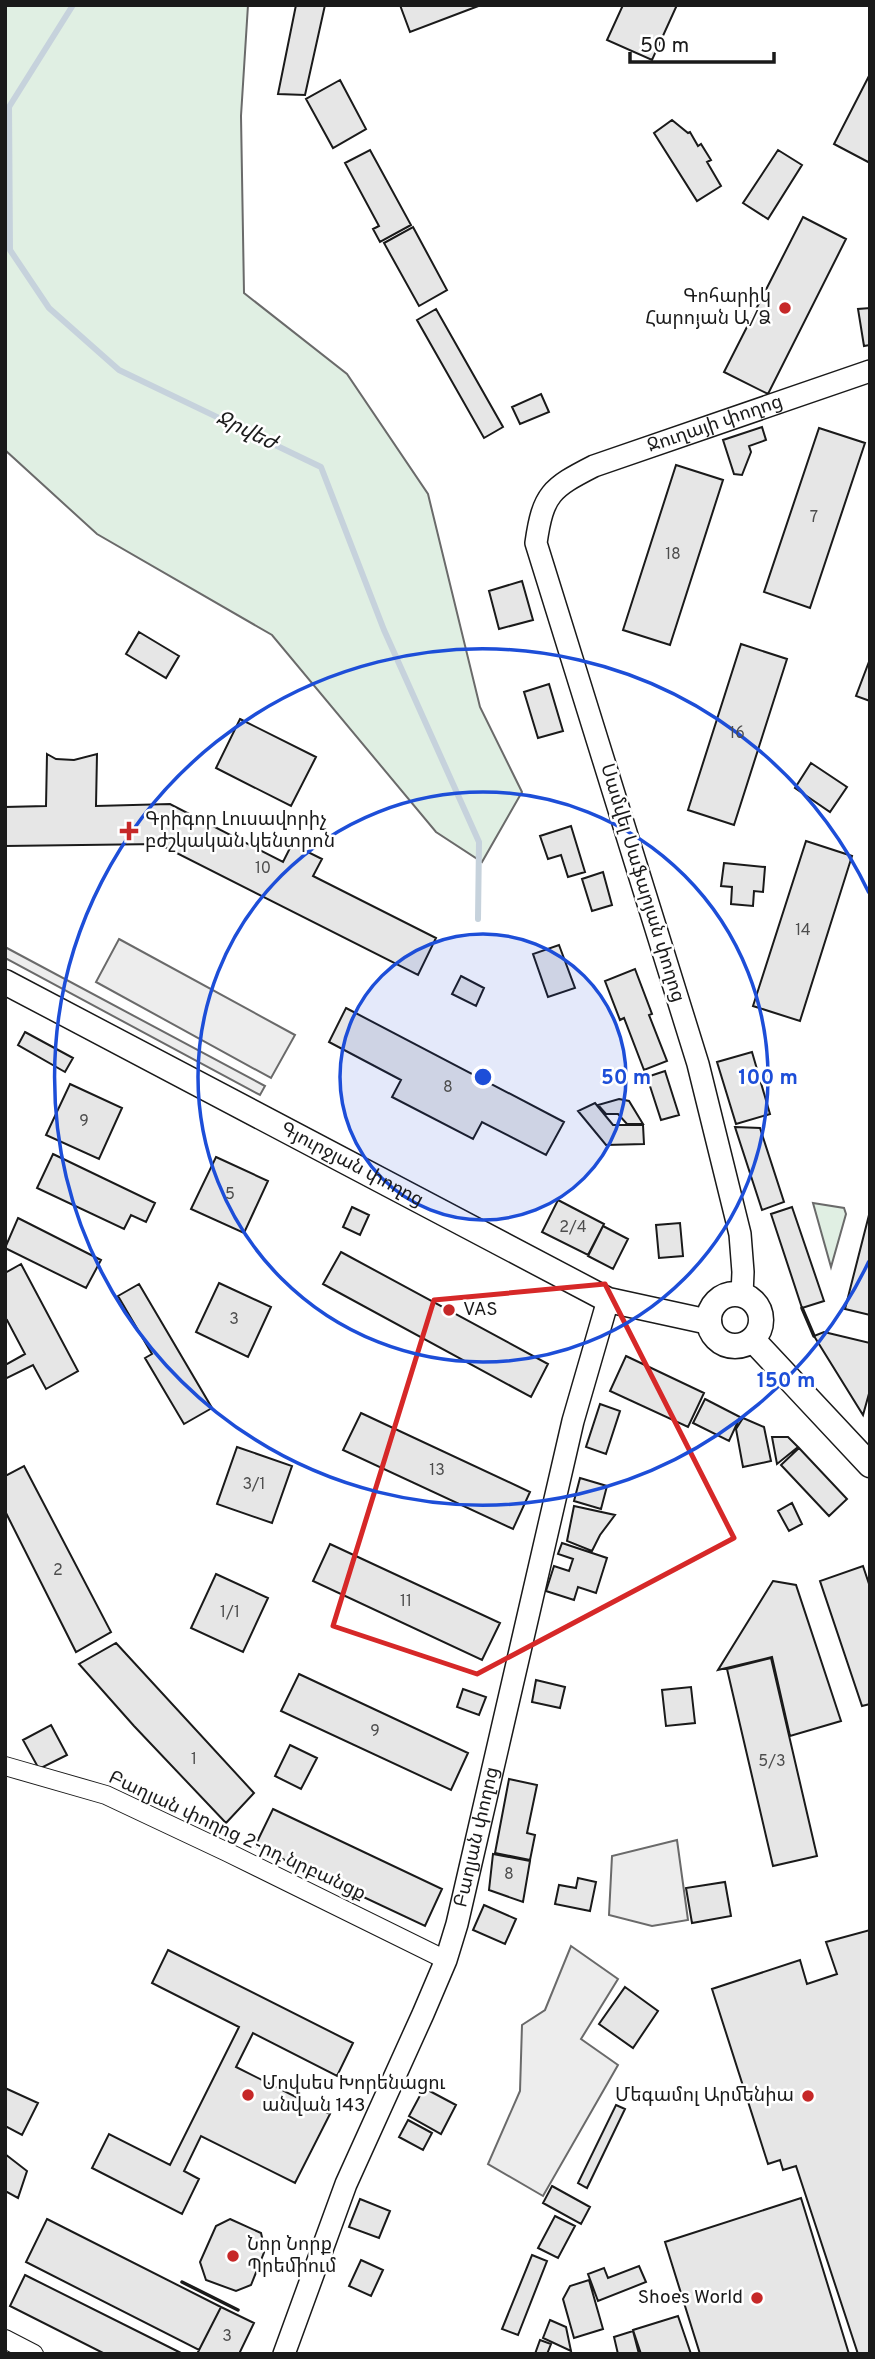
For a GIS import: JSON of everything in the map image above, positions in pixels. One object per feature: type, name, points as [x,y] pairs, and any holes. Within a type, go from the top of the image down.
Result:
[{"type":"main road","name":"Գյուրջյան փողոց","points":[[5,982],[608,1300],[709,1322]]},
{"type":"main road","points":[[734,1294],[742,1295],[755,1303],[762,1318],[758,1334],[752,1340],[737,1346],[722,1343],[711,1330],[710,1314],[719,1300],[734,1294]]},
{"type":"main road","points":[[752,1340],[870,1465]]},
{"type":"street","name":"Ջուղայի փողոց","points":[[564,482],[594,466],[870,372]]},
{"type":"street","name":"Սամվել Սաֆարյան փողոց","points":[[564,482],[548,497],[540,519],[536,543],[698,1064],[740,1234],[742,1295]]},
{"type":"street","name":"Բաղյան փողոց","points":[[284,2354],[346,2184],[446,1960],[457,1924],[573,1421],[608,1300]]},
{"type":"street","name":"Բաղյան փողոց 2-րդ նրբանցք","points":[[5,1766],[106,1795],[446,1960]]},
{"type":"street","points":[[5,2339],[34,2354]]},
{"type":"highlighted area","points":[[605,1284],[734,1538],[477,1674],[333,1626],[434,1300]]},
{"type":"green space","points":[[5,5],[248,5],[241,116],[244,293],[347,374],[428,494],[480,707],[522,792],[482,862],[436,832],[272,635],[97,534],[5,450]]},
{"type":"green space","points":[[813,1203],[844,1208],[846,1214],[831,1267]]},
{"type":"shaded area","points":[[119,939],[295,1035],[271,1078],[96,982]]},
{"type":"shaded area","points":[[5,947],[265,1086],[260,1095],[5,958]]},
{"type":"shaded area","points":[[677,1840],[688,1920],[652,1926],[609,1915],[612,1856]]},
{"type":"shaded area","points":[[571,1946],[618,1979],[581,2039],[618,2065],[543,2196],[488,2164],[520,2091],[522,2025],[545,2010]]},
{"type":"building","points":[[296,5],[325,5],[305,95],[278,94]]},
{"type":"building","points":[[400,5],[481,5],[410,32]]},
{"type":"building","points":[[623,5],[677,5],[652,60],[607,40]]},
{"type":"building","points":[[870,74],[870,163],[834,144]]},
{"type":"building","points":[[340,80],[366,129],[333,148],[306,99]]},
{"type":"building","points":[[672,120],[690,132],[698,146],[701,144],[711,160],[707,162],[721,186],[697,201],[654,133]]},
{"type":"building","points":[[370,150],[411,225],[380,242],[373,229],[379,226],[345,163]]},
{"type":"building","points":[[778,150],[802,165],[768,219],[743,203]]},
{"type":"building","points":[[803,217],[846,239],[768,394],[724,372]]},
{"type":"building","points":[[413,227],[447,290],[419,306],[384,243]]},
{"type":"building","points":[[870,308],[870,345],[864,346],[858,309]]},
{"type":"building","points":[[436,309],[503,427],[484,438],[417,320]]},
{"type":"building","points":[[541,394],[549,412],[520,424],[512,407]]},
{"type":"building","points":[[762,427],[766,440],[749,446],[751,452],[742,475],[734,474],[723,440]]},
{"type":"building","points":[[819,428],[865,443],[810,608],[764,592]]},
{"type":"building","points":[[676,465],[723,480],[670,645],[623,630]]},
{"type":"building","points":[[522,581],[533,620],[499,629],[489,591]]},
{"type":"building","points":[[139,632],[179,656],[166,678],[126,654]]},
{"type":"building","points":[[741,644],[787,659],[734,825],[688,810]]},
{"type":"building","points":[[870,659],[870,701],[856,696]]},
{"type":"building","points":[[549,684],[563,731],[538,738],[524,692]]},
{"type":"building","points":[[240,719],[316,757],[291,806],[216,768]]},
{"type":"building","name":"Գրիգոր Լուսավորիչ բժշկական կենտրոն","points":[[47,754],[56,759],[74,760],[97,754],[96,806],[170,804],[283,862],[292,844],[322,859],[313,876],[436,938],[418,975],[159,844],[5,846],[5,807],[46,806]]},
{"type":"building","points":[[811,763],[847,787],[830,812],[795,788]]},
{"type":"building","points":[[571,826],[585,872],[568,877],[561,855],[548,859],[540,836]]},
{"type":"building","points":[[806,841],[852,856],[800,1021],[753,1006]]},
{"type":"building","points":[[724,863],[765,867],[763,892],[754,891],[753,906],[731,904],[732,887],[721,886]]},
{"type":"building","points":[[603,872],[612,905],[592,911],[582,879]]},
{"type":"building","points":[[559,945],[575,988],[548,997],[533,954]]},
{"type":"building","points":[[635,969],[667,1061],[644,1070],[624,1018],[620,1020],[605,981]]},
{"type":"building","points":[[461,976],[484,988],[476,1006],[452,994]]},
{"type":"building","points":[[346,1008],[564,1122],[546,1155],[482,1122],[473,1139],[392,1097],[401,1080],[329,1042]]},
{"type":"building","points":[[25,1032],[73,1058],[65,1072],[18,1045]]},
{"type":"building","points":[[752,1052],[770,1114],[736,1124],[717,1062]]},
{"type":"building","points":[[665,1071],[679,1115],[661,1120],[647,1077]]},
{"type":"building","points":[[70,1084],[122,1108],[99,1159],[46,1135]]},
{"type":"building","points":[[619,1099],[629,1101],[643,1124],[627,1124],[618,1114],[606,1114],[598,1105]]},
{"type":"building","points":[[595,1103],[613,1125],[643,1125],[644,1144],[606,1145],[578,1111]]},
{"type":"building","points":[[735,1127],[760,1128],[784,1202],[762,1210]]},
{"type":"building","points":[[53,1154],[155,1203],[146,1222],[131,1215],[124,1229],[37,1188]]},
{"type":"building","points":[[216,1157],[268,1181],[244,1233],[191,1209]]},
{"type":"building","points":[[558,1200],[604,1224],[588,1255],[542,1232]]},
{"type":"building","points":[[352,1207],[369,1215],[360,1235],[343,1227]]},
{"type":"building","points":[[792,1207],[824,1301],[802,1308],[771,1214]]},
{"type":"building","points":[[870,1211],[870,1315],[845,1309]]},
{"type":"building","points":[[18,1218],[101,1260],[86,1288],[5,1248]]},
{"type":"building","points":[[680,1223],[683,1256],[659,1258],[656,1225]]},
{"type":"building","points":[[603,1226],[628,1239],[613,1269],[588,1256]]},
{"type":"building","points":[[341,1252],[548,1364],[531,1397],[323,1284]]},
{"type":"building","points":[[21,1264],[78,1371],[46,1389],[33,1365],[5,1379],[5,1365],[25,1354],[7,1320],[5,1321],[5,1273]]},
{"type":"building","points":[[219,1283],[271,1307],[248,1357],[196,1332]]},
{"type":"building","points":[[139,1284],[212,1408],[184,1424],[145,1358],[152,1354],[118,1296]]},
{"type":"building","points":[[824,1332],[870,1343],[870,1390],[863,1415],[814,1336]]},
{"type":"building","points":[[626,1356],[704,1393],[688,1427],[610,1391]]},
{"type":"building","points":[[705,1399],[740,1417],[729,1441],[693,1423]]},
{"type":"building","points":[[600,1404],[620,1411],[606,1454],[586,1447]]},
{"type":"building","points":[[361,1413],[530,1492],[513,1529],[343,1450]]},
{"type":"building","points":[[743,1418],[764,1427],[771,1461],[743,1467],[736,1429]]},
{"type":"building","points":[[772,1437],[788,1437],[798,1447],[777,1464]]},
{"type":"building","points":[[237,1447],[292,1466],[272,1523],[217,1504]]},
{"type":"building","points":[[799,1448],[847,1499],[829,1516],[781,1465]]},
{"type":"building","points":[[24,1466],[111,1632],[76,1652],[5,1511],[5,1476]]},
{"type":"building","points":[[580,1478],[607,1486],[601,1509],[574,1501]]},
{"type":"building","points":[[792,1503],[802,1524],[789,1531],[778,1511]]},
{"type":"building","points":[[574,1506],[615,1515],[592,1551],[567,1541]]},
{"type":"building","points":[[562,1543],[607,1558],[596,1593],[578,1587],[574,1600],[546,1591],[554,1566],[569,1571],[573,1559],[558,1554]]},
{"type":"building","points":[[330,1544],[500,1623],[482,1660],[313,1581]]},
{"type":"building","points":[[863,1566],[870,1587],[870,1704],[862,1706],[820,1581]]},
{"type":"building","points":[[216,1574],[268,1598],[243,1652],[191,1628]]},
{"type":"building","points":[[773,1581],[796,1585],[841,1721],[790,1736],[772,1657],[718,1670]]},
{"type":"building","points":[[116,1643],[254,1793],[226,1823],[79,1664]]},
{"type":"building","points":[[771,1658],[817,1856],[773,1866],[727,1669]]},
{"type":"building","points":[[299,1674],[468,1753],[451,1790],[281,1711]]},
{"type":"building","points":[[536,1680],[565,1687],[560,1708],[532,1702]]},
{"type":"building","points":[[691,1687],[695,1723],[666,1726],[662,1690]]},
{"type":"building","points":[[463,1689],[486,1697],[479,1715],[457,1707]]},
{"type":"building","points":[[51,1725],[67,1755],[39,1769],[23,1740]]},
{"type":"building","points":[[290,1745],[317,1758],[301,1789],[275,1776]]},
{"type":"building","points":[[509,1779],[537,1785],[527,1833],[535,1835],[530,1860],[495,1853]]},
{"type":"building","points":[[273,1809],[442,1889],[425,1926],[255,1846]]},
{"type":"building","points":[[493,1854],[530,1861],[523,1902],[489,1890]]},
{"type":"building","points":[[578,1878],[596,1882],[590,1911],[555,1904],[559,1885],[576,1888]]},
{"type":"building","points":[[725,1882],[731,1916],[692,1923],[686,1888]]},
{"type":"building","points":[[484,1905],[516,1919],[505,1944],[473,1930]]},
{"type":"building","name":"Մեգամոլ Արմենիա","points":[[870,1930],[870,2354],[858,2354],[796,2166],[783,2170],[780,2160],[768,2164],[712,1989],[800,1960],[807,1984],[837,1974],[826,1942]]},
{"type":"building","name":"Մովսես Խորենացու անվան 143","points":[[168,1950],[353,2043],[337,2076],[253,2033],[236,2067],[330,2114],[295,2183],[201,2136],[184,2171],[199,2179],[182,2214],[92,2168],[109,2134],[170,2165],[239,2027],[152,1983]]},
{"type":"building","points":[[625,1987],[658,2011],[633,2048],[599,2024]]},
{"type":"building","points":[[5,2088],[38,2103],[22,2135],[5,2126]]},
{"type":"building","points":[[424,2088],[456,2105],[441,2134],[409,2116]]},
{"type":"building","points":[[616,2105],[625,2109],[587,2188],[578,2183]]},
{"type":"building","points":[[408,2120],[432,2133],[423,2150],[399,2137]]},
{"type":"building","points":[[5,2154],[27,2171],[18,2198],[5,2191]]},
{"type":"building","points":[[552,2186],[590,2207],[581,2224],[543,2203]]},
{"type":"building","name":"Shoes World","points":[[801,2198],[849,2354],[700,2354],[665,2242]]},
{"type":"building","points":[[360,2199],[390,2211],[379,2238],[349,2227]]},
{"type":"building","points":[[555,2216],[575,2226],[558,2258],[538,2248]]},
{"type":"building","points":[[47,2219],[221,2307],[199,2350],[26,2262]]},
{"type":"building","name":"Նոր Նորք Պրեմիում","points":[[230,2219],[261,2233],[265,2250],[251,2285],[236,2291],[206,2280],[200,2262],[216,2226]]},
{"type":"building","points":[[532,2255],[547,2261],[518,2335],[502,2329]]},
{"type":"building","points":[[361,2260],[383,2270],[371,2296],[349,2286]]},
{"type":"building","points":[[639,2266],[646,2282],[598,2301],[588,2274],[604,2268],[608,2278]]},
{"type":"building","points":[[25,2275],[183,2354],[105,2354],[10,2306]]},
{"type":"building","points":[[589,2280],[603,2329],[574,2338],[563,2299],[570,2286]]},
{"type":"building","points":[[221,2307],[254,2323],[239,2354],[197,2354]]},
{"type":"building","points":[[678,2316],[691,2354],[641,2354],[633,2330]]},
{"type":"building","points":[[550,2320],[566,2327],[571,2351],[543,2338]]},
{"type":"building","points":[[633,2331],[639,2354],[618,2354],[614,2337]]},
{"type":"building","points":[[540,2340],[551,2344],[547,2354],[535,2354]]},
{"type":"waterway","name":"Ջրվեժ","points":[[73,5],[9,107],[10,250],[49,308],[119,370],[321,467],[384,630],[479,842],[478,919]]},
{"type":"wall","points":[[802,1308],[814,1336]]},
{"type":"wall","points":[[182,2282],[238,2310]]},
{"type":"place","name":"Գոհարիկ Հարոյան Ա/Ձ","points":[[785,308]]},
{"type":"place","name":"Գրիգոր Լուսավորիչ բժշկական կենտրոն","points":[[129,831]]},
{"type":"place","name":"VAS","points":[[449,1310]]},
{"type":"place","name":"Մովսես Խորենացու անվան 143","points":[[248,2095]]},
{"type":"place","name":"Մեգամոլ Արմենիա","points":[[808,2096]]},
{"type":"place","name":"Նոր Նորք Պրեմիում","points":[[233,2256]]},
{"type":"place","name":"Shoes World","points":[[757,2298]]}]
